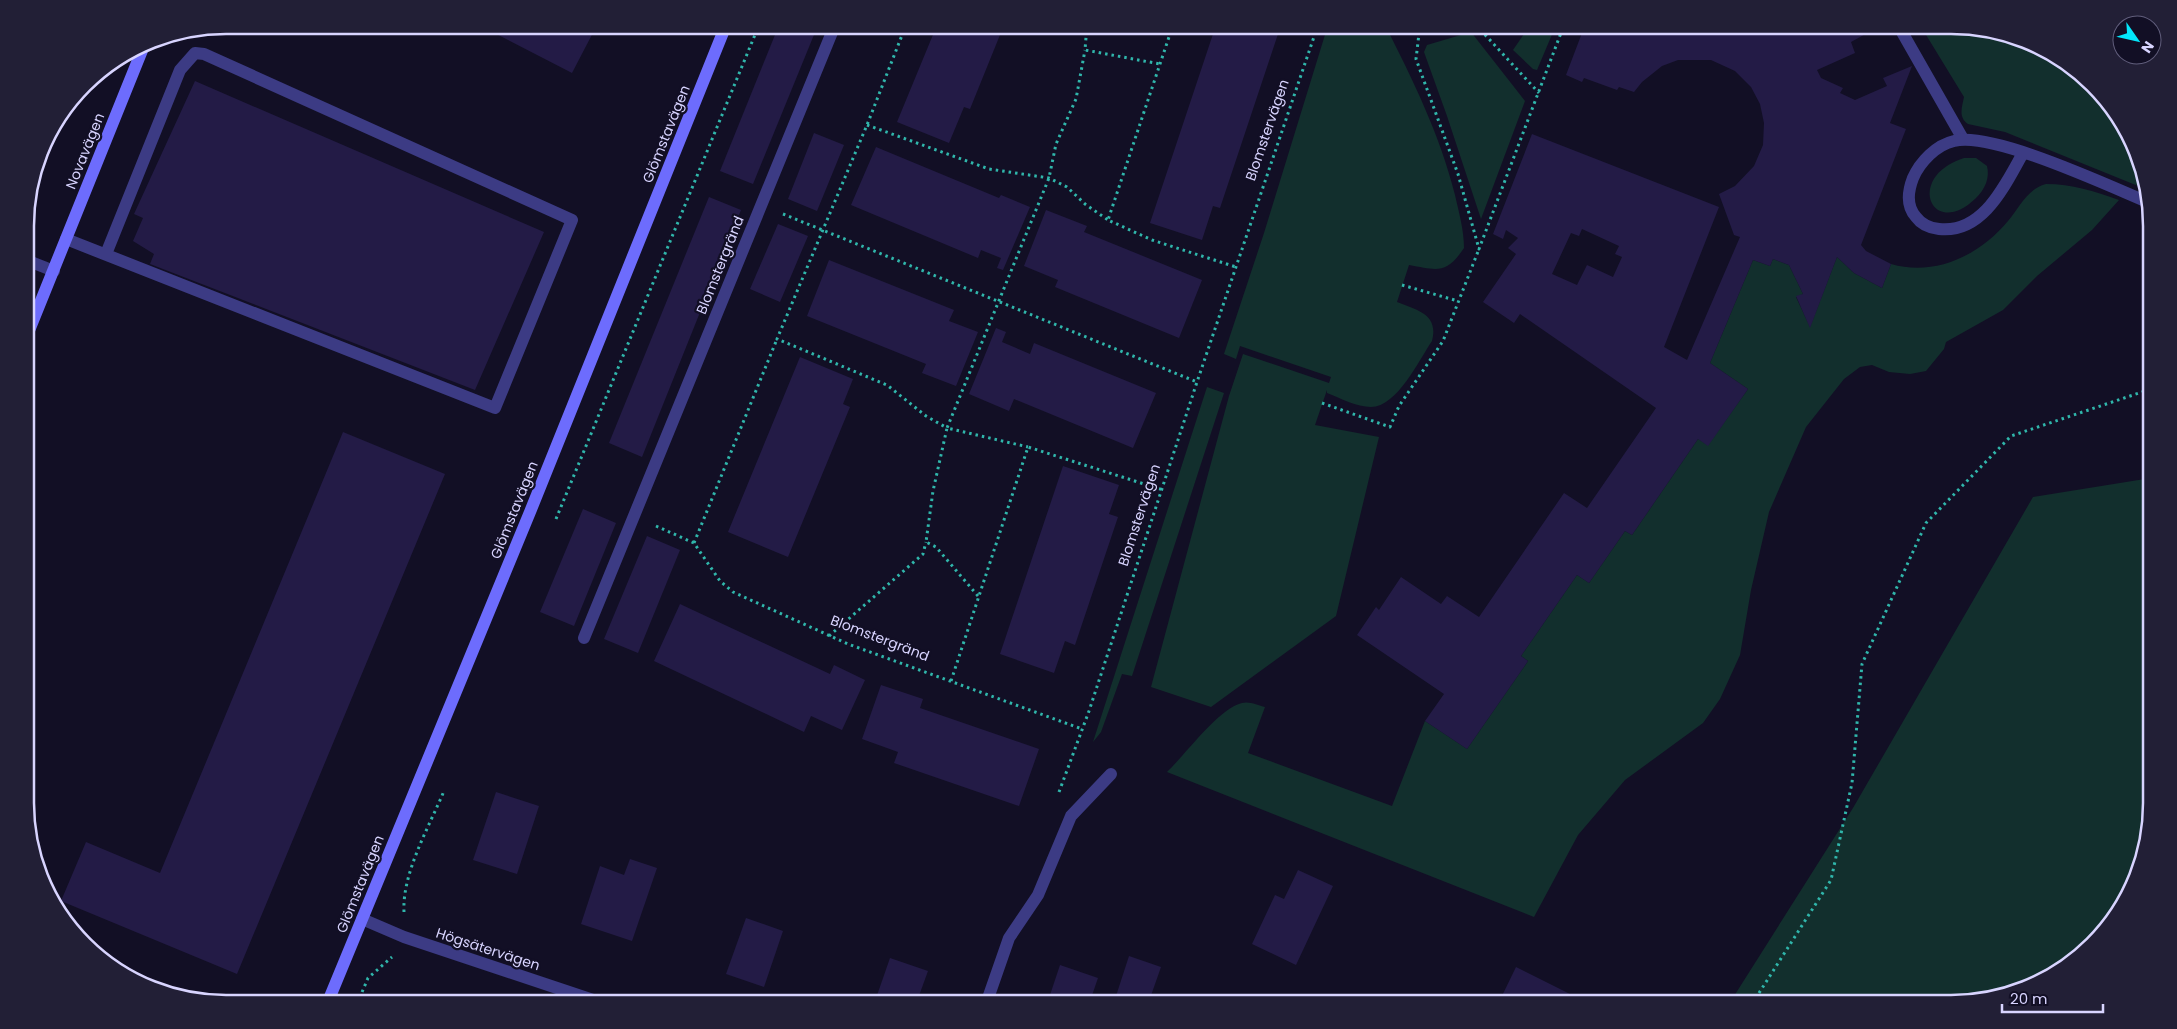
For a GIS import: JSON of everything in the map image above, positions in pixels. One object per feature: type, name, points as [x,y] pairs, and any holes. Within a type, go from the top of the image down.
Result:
[{"type":"main road","name":"Glömstavägen","points":[[330,995],[722,34]]},
{"type":"main road","name":"Novavägen","points":[[34,319],[140,54]]},
{"type":"street","name":"Blomstergränd","points":[[584,638],[831,34]]},
{"type":"street","points":[[1903,34],[1963,140]]},
{"type":"street","points":[[66,239],[495,408],[572,220],[204,54],[195,53],[180,70],[106,254]]},
{"type":"street","points":[[2023,153],[1988,210],[1976,220],[1960,227],[1946,230],[1934,228],[1923,224],[1910,208],[1910,187],[1915,173],[1931,154],[1953,141],[1963,140],[1985,140],[2023,153],[2142,199]]},
{"type":"street","points":[[34,263],[54,272]]},
{"type":"street","points":[[989,995],[1009,938],[1038,895],[1071,816],[1111,774]]},
{"type":"street","name":"Högsätervägen","points":[[362,920],[404,937],[578,995]]},
{"type":"path","points":[[555,521],[755,34]]},
{"type":"path","points":[[635,517],[694,542],[867,125],[902,34]]},
{"type":"path","points":[[829,636],[923,554],[947,428],[1050,178],[1056,144],[1076,99],[1086,34]]},
{"type":"path","points":[[1108,220],[1170,34]]},
{"type":"path","name":"Blomstervägen","points":[[1058,793],[1082,729],[1163,490],[1197,382],[1315,34]]},
{"type":"path","points":[[1419,34],[1416,60],[1458,174],[1479,249]]},
{"type":"path","points":[[1484,34],[1539,93]]},
{"type":"path","points":[[1322,403],[1390,428],[1399,406],[1443,341],[1561,34]]},
{"type":"path","points":[[1085,50],[1160,64]]},
{"type":"path","points":[[867,125],[989,169],[1050,178],[1067,187],[1108,220],[1152,240],[1236,267]]},
{"type":"path","points":[[761,205],[998,303],[1197,382]]},
{"type":"path","points":[[1402,285],[1458,301]]},
{"type":"path","points":[[777,339],[887,385],[926,416],[947,428],[1028,447],[1163,490]]},
{"type":"path","points":[[1758,995],[1831,880],[1852,783],[1862,664],[1926,523],[2011,436],[2143,392]]},
{"type":"path","points":[[951,681],[1028,447]]},
{"type":"path","name":"Blomstergränd","points":[[694,542],[720,581],[734,592],[829,636],[1082,729]]},
{"type":"path","points":[[926,542],[936,547],[978,596]]},
{"type":"path","points":[[361,995],[368,978],[393,956],[404,937],[403,898],[407,879],[445,787]]},
{"type":"green space","points":[[1325,34],[1389,34],[1434,129],[1442,151],[1458,208],[1464,248],[1458,257],[1446,267],[1434,269],[1409,265],[1397,302],[1425,314],[1432,325],[1433,332],[1432,341],[1398,391],[1381,405],[1371,407],[1349,402],[1327,393],[1327,390],[1315,425],[1379,437],[1336,616],[1211,707],[1151,687],[1229,396],[1243,354],[1329,383],[1331,377],[1240,346],[1236,359],[1224,354],[1264,233]]},
{"type":"green space","points":[[1464,34],[1473,34],[1525,101],[1481,219],[1424,52],[1427,45]]},
{"type":"green space","points":[[1524,34],[1552,34],[1537,70],[1533,69],[1513,50]]},
{"type":"green space","points":[[1926,34],[1964,34],[2001,40],[2025,48],[2068,73],[2096,99],[2111,119],[2129,152],[2139,187],[2005,132],[1968,124],[1962,115],[1964,97]]},
{"type":"green space","points":[[1964,158],[1976,158],[1987,166],[1988,175],[1982,191],[1976,198],[1960,209],[1947,213],[1937,209],[1931,201],[1930,190],[1934,178],[1945,167]]},
{"type":"green space","points":[[2046,184],[2065,185],[2119,200],[2092,230],[2037,276],[2003,310],[1946,342],[1944,349],[1926,371],[1910,374],[1889,372],[1872,365],[1860,367],[1844,379],[1806,427],[1769,512],[1751,590],[1740,655],[1720,699],[1703,723],[1625,780],[1578,835],[1534,917],[1167,772],[1223,714],[1242,703],[1251,703],[1265,707],[1248,753],[1392,806],[1425,721],[1467,749],[1528,661],[1521,656],[1577,575],[1589,583],[1625,531],[1632,535],[1698,439],[1708,445],[1748,389],[1710,363],[1753,260],[1770,266],[1773,259],[1789,265],[1803,294],[1796,297],[1810,327],[1837,257],[1854,273],[1882,288],[1891,264],[1924,268],[1940,265],[1970,253],[1997,233],[2029,194],[2039,186]]},
{"type":"green space","points":[[1207,387],[1224,393],[1132,676],[1122,674],[1101,732],[1093,742]]},
{"type":"green space","points":[[2143,479],[2143,816],[2140,840],[2129,877],[2111,910],[2096,930],[2078,948],[2058,963],[2025,981],[1988,992],[1964,995],[1735,995],[1853,808],[2033,497]]},
{"type":"building","points":[[496,34],[592,34],[572,73]]},
{"type":"building","points":[[775,34],[814,34],[753,184],[720,171]]},
{"type":"building","points":[[933,34],[1000,34],[970,109],[964,107],[949,143],[897,122]]},
{"type":"building","points":[[1213,34],[1278,34],[1220,208],[1213,206],[1202,240],[1150,223]]},
{"type":"building","points":[[1582,34],[1866,34],[1851,42],[1855,53],[1817,70],[1821,78],[1843,88],[1840,93],[1855,100],[1887,86],[1883,78],[1912,66],[1890,123],[1906,129],[1861,245],[1866,251],[1891,264],[1882,288],[1854,273],[1837,257],[1810,328],[1796,296],[1803,294],[1789,265],[1773,259],[1770,266],[1753,260],[1710,363],[1748,389],[1708,446],[1698,439],[1632,535],[1625,531],[1589,583],[1577,575],[1521,656],[1528,661],[1467,749],[1425,721],[1444,694],[1357,635],[1376,607],[1379,610],[1401,577],[1441,604],[1447,596],[1479,617],[1564,493],[1587,508],[1656,408],[1520,314],[1514,323],[1483,302],[1516,254],[1508,248],[1518,238],[1506,230],[1503,239],[1493,234],[1532,134],[1719,207],[1664,347],[1687,360],[1740,237],[1734,235],[1719,194],[1735,186],[1754,166],[1763,145],[1764,123],[1760,104],[1751,87],[1735,71],[1711,60],[1678,60],[1662,66],[1642,82],[1634,92],[1619,87],[1617,90],[1584,78],[1582,82],[1566,75]],"holes":[[[1582,229],[1619,246],[1615,254],[1622,257],[1613,277],[1587,265],[1577,285],[1552,274],[1571,233],[1579,236]]]},
{"type":"building","points":[[195,81],[544,232],[475,390],[150,264],[154,254],[133,241],[143,218],[134,214]]},
{"type":"building","points":[[814,133],[844,145],[817,211],[788,199]]},
{"type":"building","points":[[876,147],[999,198],[1001,195],[1030,207],[1003,270],[997,268],[1001,258],[981,250],[978,258],[851,205]]},
{"type":"building","points":[[709,197],[741,210],[642,457],[609,443]]},
{"type":"building","points":[[1046,210],[1087,226],[1084,232],[1202,280],[1179,338],[1055,287],[1058,280],[1024,266]]},
{"type":"building","points":[[778,224],[808,236],[780,302],[750,289]]},
{"type":"building","points":[[829,260],[954,310],[949,321],[978,332],[956,386],[922,373],[926,364],[807,316]]},
{"type":"building","points":[[996,328],[1006,332],[1002,342],[1030,354],[1034,343],[1156,393],[1133,448],[1014,399],[1009,411],[969,394]]},
{"type":"building","points":[[800,357],[853,379],[843,404],[850,407],[788,557],[728,532]]},
{"type":"building","points":[[343,432],[445,474],[237,974],[61,901],[86,842],[160,873]]},
{"type":"building","points":[[1063,466],[1119,485],[1109,514],[1118,517],[1075,645],[1065,641],[1054,673],[1000,654]]},
{"type":"building","points":[[583,509],[616,523],[574,626],[540,612]]},
{"type":"building","points":[[647,536],[680,550],[638,653],[604,639]]},
{"type":"building","points":[[680,604],[830,674],[834,665],[865,680],[842,730],[811,716],[804,732],[654,661]]},
{"type":"building","points":[[881,685],[923,699],[920,708],[1039,749],[1019,806],[894,763],[898,752],[862,739]]},
{"type":"building","points":[[496,792],[539,806],[517,874],[473,860]]},
{"type":"building","points":[[630,859],[657,868],[632,941],[581,924],[600,866],[624,875]]},
{"type":"building","points":[[1298,870],[1333,886],[1296,965],[1252,944],[1275,895],[1284,899]]},
{"type":"building","points":[[746,918],[783,931],[764,987],[726,974]]},
{"type":"building","points":[[1129,956],[1161,967],[1151,995],[1116,995]]},
{"type":"building","points":[[890,958],[928,971],[919,995],[877,995]]},
{"type":"building","points":[[1060,965],[1098,978],[1092,995],[1050,995]]},
{"type":"building","points":[[1516,967],[1572,995],[1502,995]]}]
